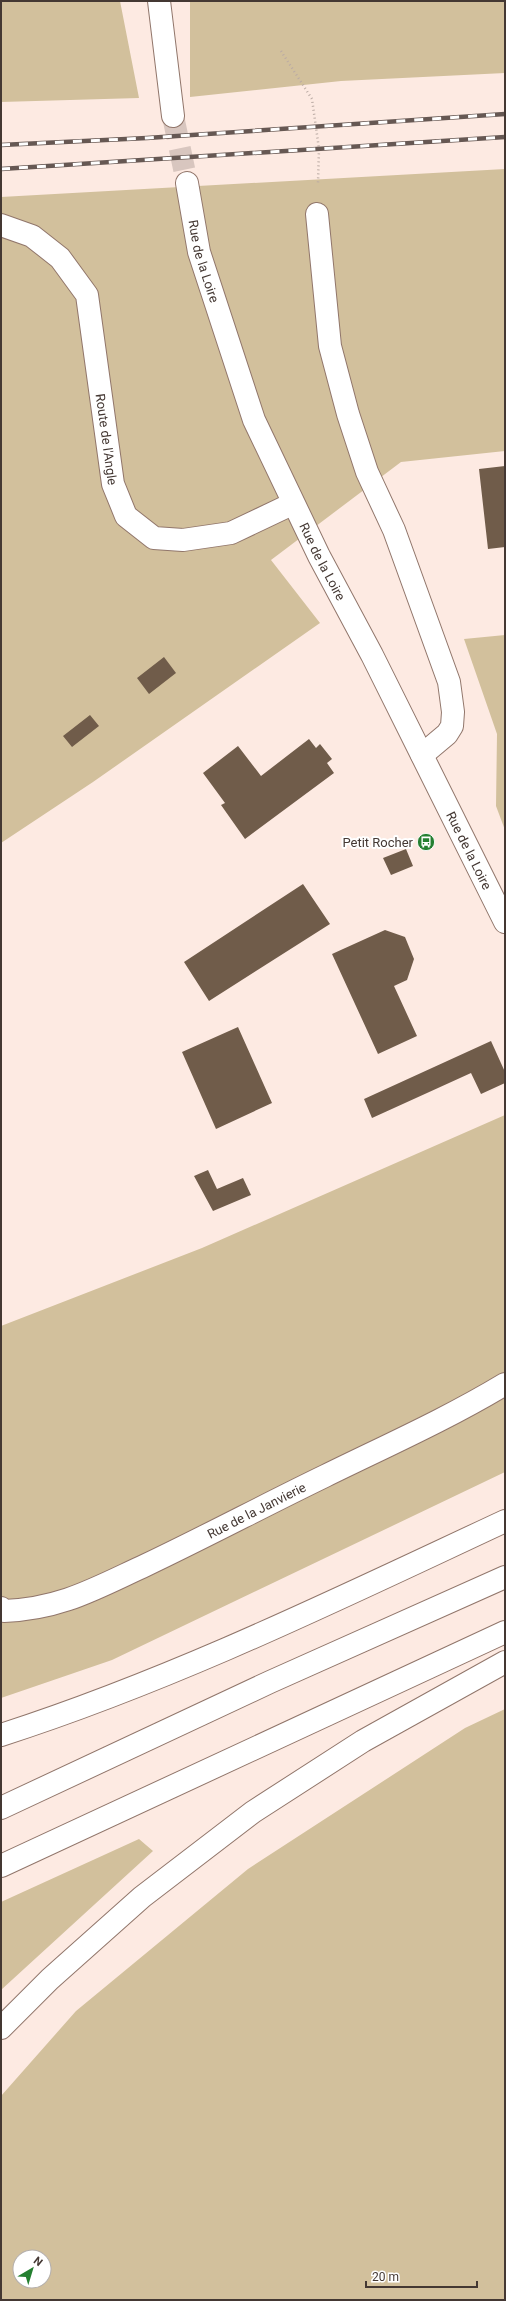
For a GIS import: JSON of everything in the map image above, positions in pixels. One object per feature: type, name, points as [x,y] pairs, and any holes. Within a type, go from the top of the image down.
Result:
[{"type":"main road","points":[[159,1],[173,116]]},
{"type":"main road","name":"Rue de la Loire","points":[[187,183],[199,252],[216,309],[254,420],[292,504],[422,755],[505,922]]},
{"type":"main road","points":[[317,214],[330,346],[348,414],[367,472],[394,530],[449,682],[453,712],[452,726],[447,734],[422,755]]},
{"type":"main road","name":"Route de l'Angle","points":[[1,225],[32,236],[60,258],[87,295],[113,484],[126,516],[154,538],[183,540],[231,533],[292,504]]},
{"type":"main road","name":"Rue de la Janvierie","points":[[1,1608],[4,1611],[31,1610],[70,1600],[210,1535],[325,1476],[405,1439],[505,1384]]},
{"type":"main road","points":[[1,1735],[155,1679],[294,1618],[505,1521]]},
{"type":"main road","points":[[1,1808],[270,1682],[505,1577]]},
{"type":"main road","points":[[1,1866],[505,1632]]},
{"type":"main road","points":[[1,2028],[50,1979],[142,1897],[253,1812],[363,1741],[505,1662]]},
{"type":"path","points":[[281,51],[312,99],[319,149],[317,214]]},
{"type":"shaded area","points":[[1,1],[120,1],[139,98],[1,102]]},
{"type":"shaded area","points":[[190,1],[505,1],[505,73],[341,81],[190,97]]},
{"type":"shaded area","points":[[505,169],[505,451],[401,462],[271,560],[320,623],[93,782],[1,843],[1,197]]},
{"type":"shaded area","points":[[505,635],[505,830],[496,806],[497,734],[464,639]]},
{"type":"shaded area","points":[[505,1115],[505,1472],[112,1660],[1,1698],[1,1326],[202,1248]]},
{"type":"shaded area","points":[[505,1709],[505,2300],[1,2300],[1,2096],[76,2011],[248,1869],[465,1728]]},
{"type":"shaded area","points":[[139,1839],[153,1851],[1,1990],[1,1902]]},
{"type":"building","points":[[505,466],[505,547],[488,549],[479,469]]},
{"type":"building","points":[[164,657],[176,673],[149,694],[137,678]]},
{"type":"building","points":[[90,715],[99,726],[72,747],[63,736]]},
{"type":"building","points":[[309,739],[316,748],[320,744],[332,759],[327,763],[334,773],[245,839],[221,805],[225,803],[203,773],[238,746],[261,776]]},
{"type":"building","points":[[406,849],[413,866],[391,875],[383,858]]},
{"type":"building","points":[[303,884],[330,924],[209,1001],[184,962]]},
{"type":"building","points":[[385,930],[405,937],[414,959],[407,980],[394,986],[417,1036],[378,1054],[332,954]]},
{"type":"building","points":[[238,1027],[272,1103],[216,1129],[182,1052]]},
{"type":"building","points":[[491,1041],[505,1072],[505,1083],[481,1094],[471,1073],[372,1118],[364,1099]]},
{"type":"building","points":[[208,1170],[217,1189],[243,1178],[251,1195],[213,1211],[194,1176]]},
{"type":"tunnel","points":[[173,116],[187,183]]},
{"type":"railway","points":[[1,145],[147,138],[505,114]]},
{"type":"railway","points":[[1,169],[505,137]]},
{"type":"place","name":"Petit Rocher","points":[[426,842]]}]
